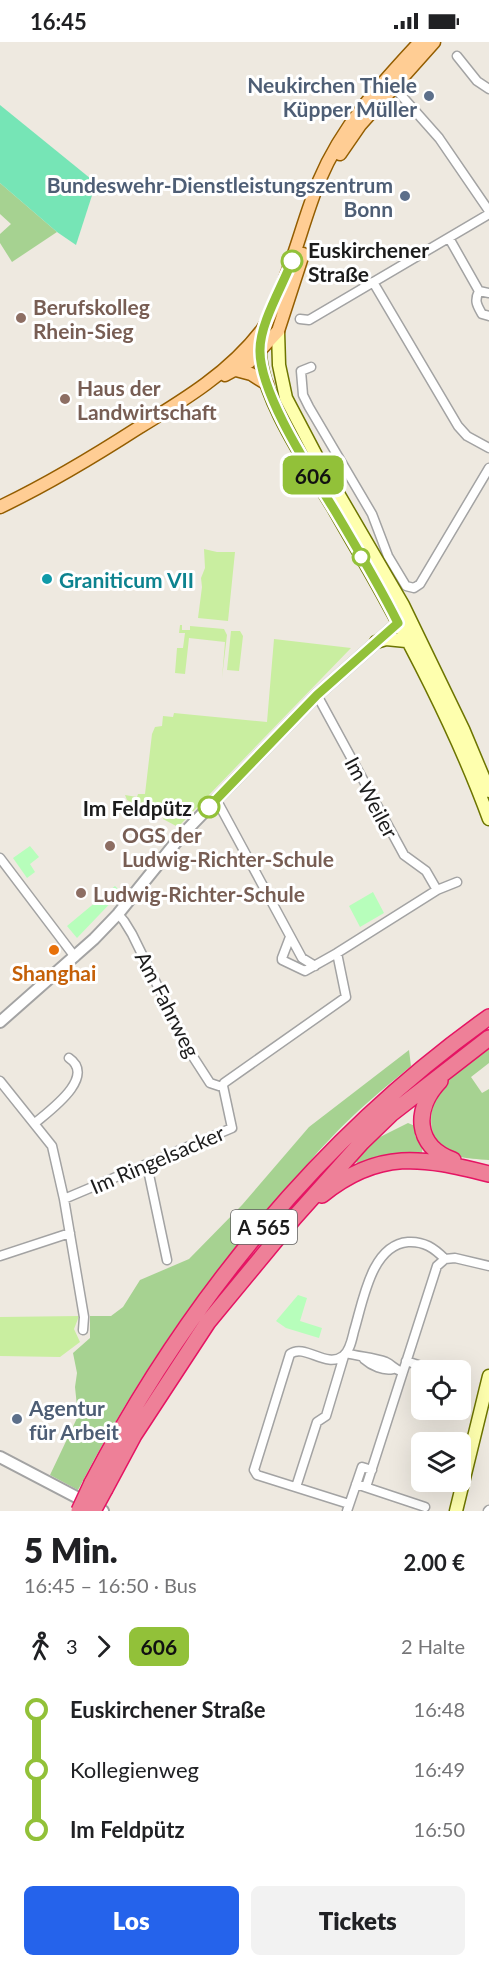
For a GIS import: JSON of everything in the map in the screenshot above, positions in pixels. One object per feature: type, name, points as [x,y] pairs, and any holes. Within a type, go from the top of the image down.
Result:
[{"type":"highway","name":"A 565","points":[[93,1511],[99,1486],[121,1427],[202,1305],[266,1225],[351,1131],[406,1081],[489,1017]]},
{"type":"highway","name":"A 565","points":[[79,1511],[134,1435],[208,1322],[294,1218],[362,1142],[391,1114],[489,1038]]},
{"type":"highway","points":[[460,1059],[432,1089],[424,1104],[422,1127],[431,1147],[443,1157],[489,1167]]},
{"type":"highway","points":[[294,1218],[333,1186],[377,1164],[414,1160],[489,1174]]},
{"type":"main road","points":[[420,42],[352,135],[332,169],[278,331],[280,376],[294,416],[403,605],[412,637],[489,819]]},
{"type":"main road","points":[[210,382],[249,362],[258,348],[263,329],[289,270],[326,165],[344,131],[389,82],[434,42]]},
{"type":"main road","points":[[0,507],[106,449],[210,382],[278,331]]},
{"type":"main road","points":[[258,348],[280,376]]},
{"type":"main road","points":[[258,348],[267,384],[290,435],[398,623],[412,637],[463,729],[489,790]]},
{"type":"main road","points":[[236,370],[251,374],[267,384]]},
{"type":"main road","points":[[398,623],[403,605]]},
{"type":"main road","points":[[376,642],[412,637]]},
{"type":"main road","points":[[456,1511],[489,1376]]},
{"type":"street","points":[[457,56],[477,81],[489,89]]},
{"type":"street","points":[[300,319],[309,320],[489,212],[439,138],[389,82]]},
{"type":"street","points":[[449,238],[479,291],[476,304],[482,314],[489,316]]},
{"type":"street","points":[[373,282],[458,426],[467,436],[489,448]]},
{"type":"street","points":[[479,291],[489,292]]},
{"type":"street","points":[[311,367],[301,372],[303,395],[372,514],[388,556],[405,586],[414,588],[420,584],[489,468]]},
{"type":"street","points":[[0,1022],[75,957],[118,914],[181,836],[216,799],[317,695],[398,623]]},
{"type":"street","name":"Im Weiler","points":[[317,695],[404,855],[426,872],[437,890]]},
{"type":"street","points":[[216,799],[302,958],[315,966]]},
{"type":"street","points":[[0,858],[75,957]]},
{"type":"street","points":[[290,937],[282,960],[305,971],[337,954],[437,890],[457,882]]},
{"type":"street","name":"Am Fahrweg","points":[[118,914],[132,934],[190,1052],[210,1083],[223,1086]]},
{"type":"street","points":[[223,1086],[346,997],[337,954]]},
{"type":"street","points":[[35,1123],[73,1087],[76,1068],[74,1062],[69,1058]]},
{"type":"street","points":[[0,1081],[52,1146],[70,1233],[84,1317],[83,1330]]},
{"type":"street","name":"Im Ringelsacker","points":[[64,1199],[232,1128],[223,1086]]},
{"type":"street","points":[[147,1165],[167,1260]]},
{"type":"street","points":[[0,1256],[70,1233]]},
{"type":"street","points":[[296,1487],[317,1422],[326,1416],[375,1265],[384,1253],[403,1243],[413,1242],[434,1247],[445,1259]]},
{"type":"street","points":[[366,1487],[437,1266],[445,1259],[455,1258],[489,1266]]},
{"type":"street","points":[[345,1354],[338,1359],[330,1360],[294,1351],[288,1359],[254,1470],[257,1475],[348,1507],[362,1467],[372,1470]]},
{"type":"street","points":[[345,1354],[390,1363],[393,1369],[403,1372]]},
{"type":"street","points":[[406,1361],[411,1363]]},
{"type":"street","points":[[0,1457],[103,1511]]},
{"type":"street","points":[[356,1484],[425,1507]]},
{"type":"green space","points":[[0,105],[96,183],[76,245],[57,232],[0,183]]},
{"type":"green space","points":[[0,183],[57,232],[12,262],[0,243],[0,234],[11,224],[0,214]]},
{"type":"green space","points":[[204,549],[235,552],[228,621],[198,618],[201,578],[205,568]]},
{"type":"green space","points":[[180,625],[182,625],[182,630],[190,630],[190,626],[224,629],[227,635],[222,678],[225,642],[189,638],[185,674],[175,673],[177,648],[183,648],[185,633],[179,633]]},
{"type":"green space","points":[[231,631],[240,631],[243,636],[239,671],[227,670]]},
{"type":"green space","points":[[274,639],[351,648],[178,827],[163,819],[164,817],[158,814],[160,810],[156,808],[153,813],[127,800],[125,795],[137,797],[138,794],[145,794],[152,734],[155,727],[162,726],[163,716],[173,717],[174,713],[267,722]]},
{"type":"green space","points":[[30,846],[39,857],[30,864],[35,872],[27,878],[13,858]]},
{"type":"green space","points":[[115,886],[121,892],[77,938],[67,926]]},
{"type":"green space","points":[[373,892],[384,913],[360,927],[349,906]]},
{"type":"green space","points":[[489,1049],[489,1063],[471,1077],[482,1093],[489,1089],[489,1160],[457,1156],[447,1152],[435,1138],[432,1129],[432,1110],[440,1091],[449,1080]]},
{"type":"green space","points":[[409,1050],[411,1066],[359,1110],[324,1145],[257,1222],[199,1294],[123,1408],[78,1490],[50,1475],[78,1416],[75,1387],[77,1373],[73,1353],[90,1338],[90,1316],[111,1316],[123,1307],[140,1280],[189,1259],[242,1205],[309,1127]]},
{"type":"green space","points":[[408,1123],[415,1126],[415,1136],[423,1143],[422,1153],[359,1165],[356,1162],[356,1157],[370,1142]]},
{"type":"green space","points":[[298,1295],[307,1298],[300,1321],[322,1328],[319,1338],[286,1328],[276,1321]]},
{"type":"green space","points":[[79,1316],[74,1329],[80,1342],[60,1357],[0,1356],[0,1317]]},
{"type":"bus line","name":"606","points":[[209,807],[317,695],[398,623],[285,425],[260,363],[260,342],[263,329],[292,261]]},
{"type":"place","name":"Neukirchen Thiele Küpper Müller","points":[[429,96]]},
{"type":"place","name":"Bundeswehr-Dienstleistungszentrum Bonn","points":[[405,196]]},
{"type":"place","name":"Euskirchener Straße","points":[[292,261]]},
{"type":"place","name":"Berufskolleg Rhein-Sieg","points":[[21,318]]},
{"type":"place","name":"Haus der Landwirtschaft","points":[[65,399]]},
{"type":"place","name":"Graniticum VII","points":[[47,579]]},
{"type":"place","name":"Im Feldpütz","points":[[209,807]]},
{"type":"place","name":"OGS der Ludwig-Richter-Schule","points":[[110,846]]},
{"type":"place","name":"Ludwig-Richter-Schule","points":[[81,893]]},
{"type":"place","name":"Shanghai","points":[[54,950]]},
{"type":"place","name":"Agentur für Arbeit","points":[[17,1419]]}]
